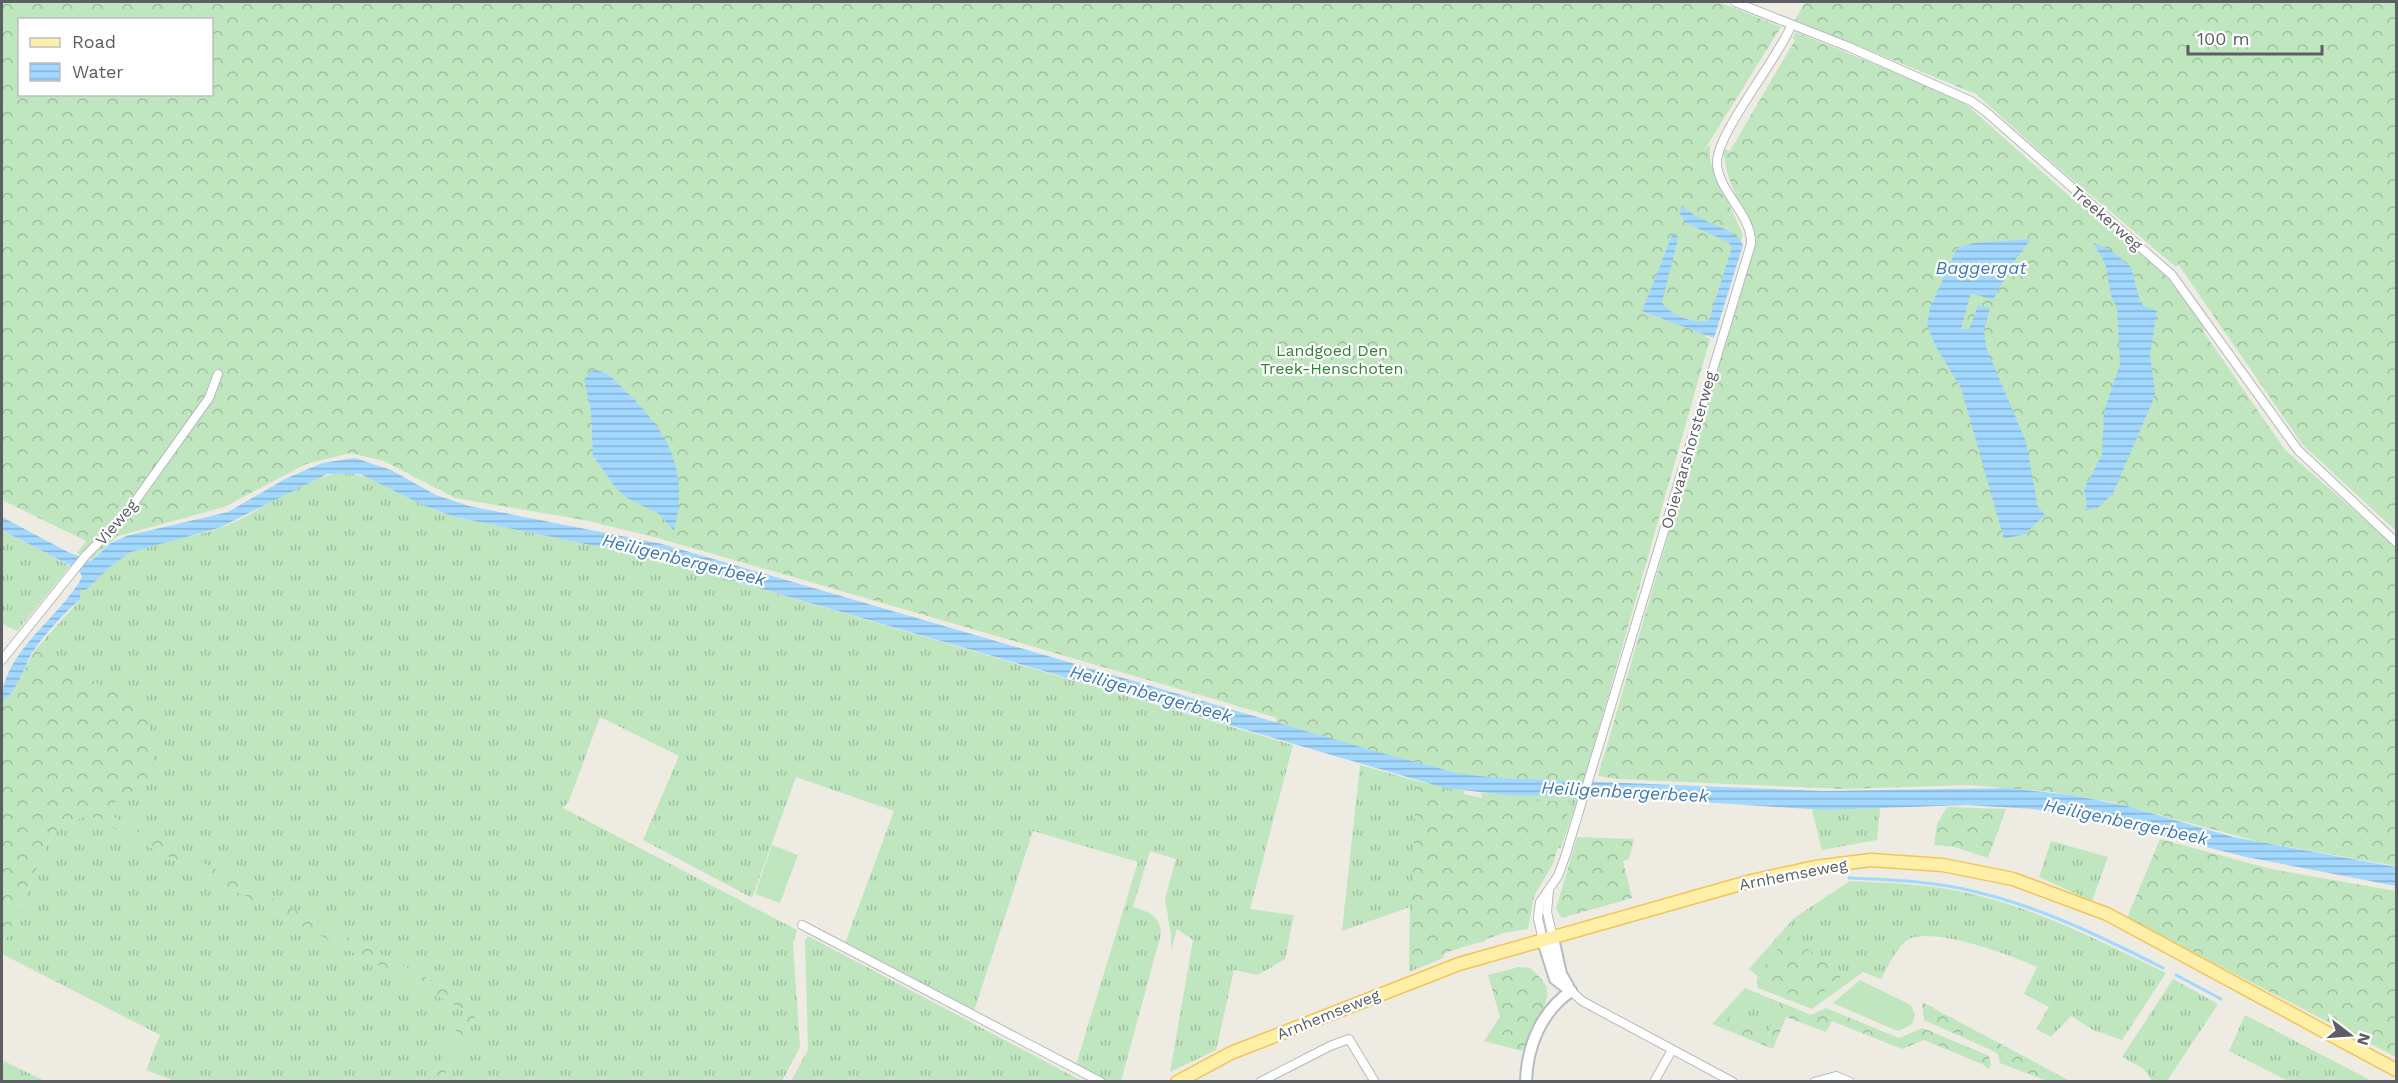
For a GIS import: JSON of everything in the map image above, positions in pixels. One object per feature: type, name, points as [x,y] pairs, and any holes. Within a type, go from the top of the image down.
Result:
[{"type":"main road","name":"Arnhemseweg","points":[[1176,1082],[1231,1053],[1459,964],[1722,889],[1815,867],[1871,860],[1943,865],[2013,879],[2107,914],[2397,1070]]},
{"type":"street","name":"Treekerweg","points":[[1735,2],[1849,47],[1971,101],[1985,111],[2172,275],[2298,450],[2397,542]]},
{"type":"street","name":"Ooievaarshorsterweg","points":[[1548,939],[1538,908],[1562,866],[1584,798],[1751,244],[1746,223],[1719,173],[1719,149],[1791,26]]},
{"type":"street","name":"Vieweg","points":[[2,660],[86,555],[124,517],[209,398],[218,374]]},
{"type":"street","points":[[802,925],[1101,1082]]},
{"type":"street","points":[[1548,939],[1556,979],[1582,1001],[1733,1082]]},
{"type":"street","points":[[1526,1082],[1527,1060],[1533,1039],[1547,1013],[1571,992]]},
{"type":"street","points":[[1260,1082],[1330,1046],[1349,1040],[1375,1082]]},
{"type":"street","points":[[1654,1082],[1672,1050]]},
{"type":"street","points":[[1814,1082],[1836,1076],[1850,1082]]},
{"type":"green space","name":"Landgoed Den Treek-Henschoten","points":[[2,2],[1719,2],[1781,27],[1703,152],[1710,144],[1710,161],[1743,235],[1705,337],[1710,339],[1584,781],[1491,778],[1414,764],[1276,722],[1277,718],[1221,701],[658,538],[584,520],[455,498],[384,461],[350,453],[306,464],[224,507],[118,536],[91,560],[77,553],[86,541],[2,500]]},
{"type":"green space","points":[[1805,2],[2396,2],[2396,531],[2302,444],[2178,264],[2176,267],[2053,163],[1976,94],[1795,20]]},
{"type":"green space","points":[[1796,32],[1967,102],[1966,104],[2068,195],[2079,204],[2082,199],[2169,270],[2210,329],[2203,331],[2285,450],[2396,544],[2396,866],[2256,841],[2112,802],[2053,792],[1969,785],[1844,789],[1618,779],[1598,776],[1748,263],[1752,235],[1728,176],[1723,152],[1724,149],[1730,151],[1795,40],[1792,38]]},
{"type":"green space","points":[[341,473],[385,484],[455,517],[659,559],[1293,745],[1250,909],[1294,915],[1285,959],[1258,975],[1234,970],[1216,1050],[1170,1072],[1193,940],[1177,929],[1171,950],[1171,934],[1165,899],[1176,859],[1150,851],[1133,907],[1153,916],[1159,923],[1161,934],[1121,1081],[1101,1081],[1075,1068],[1138,862],[1033,831],[973,1014],[844,946],[894,811],[796,777],[752,898],[643,840],[679,756],[600,717],[569,801],[563,808],[797,930],[793,944],[800,1047],[782,1081],[442,1081],[476,1016],[474,1002],[99,810],[105,807],[55,662],[35,650],[80,600],[80,590],[86,590],[125,555],[142,548],[220,528],[309,482]]},
{"type":"green space","points":[[2,530],[70,566],[17,631],[2,624]]},
{"type":"green space","points":[[35,650],[142,707],[152,742],[153,760],[150,777],[125,797],[100,810],[474,1002],[476,1016],[442,1081],[431,1081],[466,1011],[88,815],[61,826],[52,834],[2,949],[2,702],[13,690]]},
{"type":"green space","points":[[1360,765],[1464,791],[1470,881],[1474,887],[1485,941],[1445,952],[1443,958],[1409,972],[1410,907],[1342,931]]},
{"type":"green space","points":[[1416,784],[1487,799],[1571,802],[1553,864],[1534,896],[1528,929],[1504,933],[1410,965]]},
{"type":"green space","points":[[1481,793],[1579,796],[1561,848],[1523,850],[1491,832]]},
{"type":"green space","points":[[1947,807],[2006,809],[1988,858],[1955,847],[1934,845],[1937,824]]},
{"type":"green space","points":[[1880,808],[1877,840],[1822,850],[1812,810]]},
{"type":"green space","points":[[88,815],[467,1011],[431,1081],[174,1081],[146,1070],[160,1035],[2,954],[2,949],[52,834],[61,826]]},
{"type":"green space","points":[[1577,837],[1634,839],[1629,859],[1623,861],[1632,898],[1562,918],[1556,909]]},
{"type":"green space","points":[[2160,839],[2271,869],[2396,891],[2396,1057],[2127,918]]},
{"type":"green space","points":[[2051,841],[2108,857],[2092,901],[2039,877]]},
{"type":"green space","points":[[772,845],[798,855],[780,903],[755,894]]},
{"type":"green space","points":[[1850,881],[1942,888],[1998,901],[2071,928],[2166,973],[2122,1040],[2093,1030],[2071,1016],[2051,1037],[2036,1029],[2049,1007],[2024,994],[2037,967],[1971,943],[1934,936],[1918,936],[1907,940],[1896,953],[1881,979],[1863,972],[1812,1009],[1758,988],[1757,976],[1749,969],[1794,918]]},
{"type":"green space","points":[[808,936],[1082,1081],[791,1081],[808,1050],[805,940]]},
{"type":"green space","points":[[1788,936],[1844,974],[1811,1003],[1765,983],[1765,965]]},
{"type":"green space","points":[[1519,967],[1530,968],[1543,981],[1547,992],[1535,1028],[1522,1051],[1484,1041],[1500,1017],[1488,975]]},
{"type":"green space","points":[[2173,979],[2218,1004],[2167,1081],[2152,1081],[2144,1069],[2122,1057]]},
{"type":"green space","points":[[1860,980],[1911,1005],[1915,1015],[1912,1024],[1899,1031],[1895,1030],[1833,1003]]},
{"type":"green space","points":[[1745,988],[1771,999],[1768,1007],[1748,999],[1729,1019],[1768,1035],[1780,1002],[1811,1015],[1826,1008],[1899,1038],[1923,1028],[1989,1056],[1991,1066],[1988,1069],[1984,1065],[1924,1040],[1902,1049],[1832,1021],[1826,1032],[1786,1017],[1773,1049],[1712,1024]]},
{"type":"green space","points":[[1748,999],[1768,1006],[1771,999],[1780,1002],[1768,1035],[1729,1019]]},
{"type":"green space","points":[[1922,1002],[2070,1081],[2047,1081],[2000,1063],[1998,1054],[1991,1050],[1924,1020]]},
{"type":"green space","points":[[2245,1015],[2372,1081],[2288,1081],[2229,1051]]},
{"type":"green space","points":[[2,1060],[45,1081],[2,1081]]},
{"type":"water","points":[[1682,205],[1688,211],[1733,234],[1743,245],[1714,338],[1642,311],[1673,233],[1678,239],[1662,302],[1676,315],[1689,320],[1702,322],[1708,321],[1710,317],[1732,247],[1728,242],[1686,223],[1680,214]]},
{"type":"water","name":"Baggergat","points":[[2031,239],[2013,263],[1993,300],[1971,293],[1961,329],[1969,329],[1978,306],[1990,308],[1984,330],[1986,347],[2026,442],[2038,507],[2045,515],[2025,534],[2004,539],[1961,388],[1935,345],[1927,325],[1930,308],[1957,248],[1973,243]]},
{"type":"water","points":[[2093,243],[2109,249],[2131,267],[2141,305],[2157,311],[2150,355],[2155,392],[2113,493],[2099,507],[2085,511],[2087,505],[2084,489],[2102,455],[2104,412],[2120,364],[2117,307],[2112,299],[2105,263]]},
{"type":"water","points":[[596,370],[611,377],[629,394],[655,424],[665,440],[677,473],[679,490],[674,531],[659,514],[627,498],[616,488],[593,456],[591,410],[584,381],[589,372]]},
{"type":"water","name":"Heiligenbergerbeek","points":[[355,458],[391,470],[436,495],[469,506],[662,544],[1385,754],[1461,774],[1498,778],[1823,791],[2007,788],[2072,795],[2127,806],[2233,837],[2396,867],[2396,886],[2246,857],[2092,818],[2032,809],[1967,805],[1823,810],[1670,800],[1506,795],[1445,788],[659,559],[455,517],[423,505],[360,474],[327,474],[219,528],[131,552],[112,565],[86,590],[80,590],[80,600],[61,617],[40,642],[16,686],[2,702],[4,684],[11,667],[34,636],[73,592],[82,577],[80,572],[73,567],[2,530],[2,517],[68,552],[91,561],[111,543],[126,536],[228,512],[285,479],[322,463]]},
{"type":"waterway","points":[[1849,878],[1926,883],[1997,897],[2070,924],[2163,968]]},
{"type":"waterway","points":[[2176,975],[2221,999]]}]
